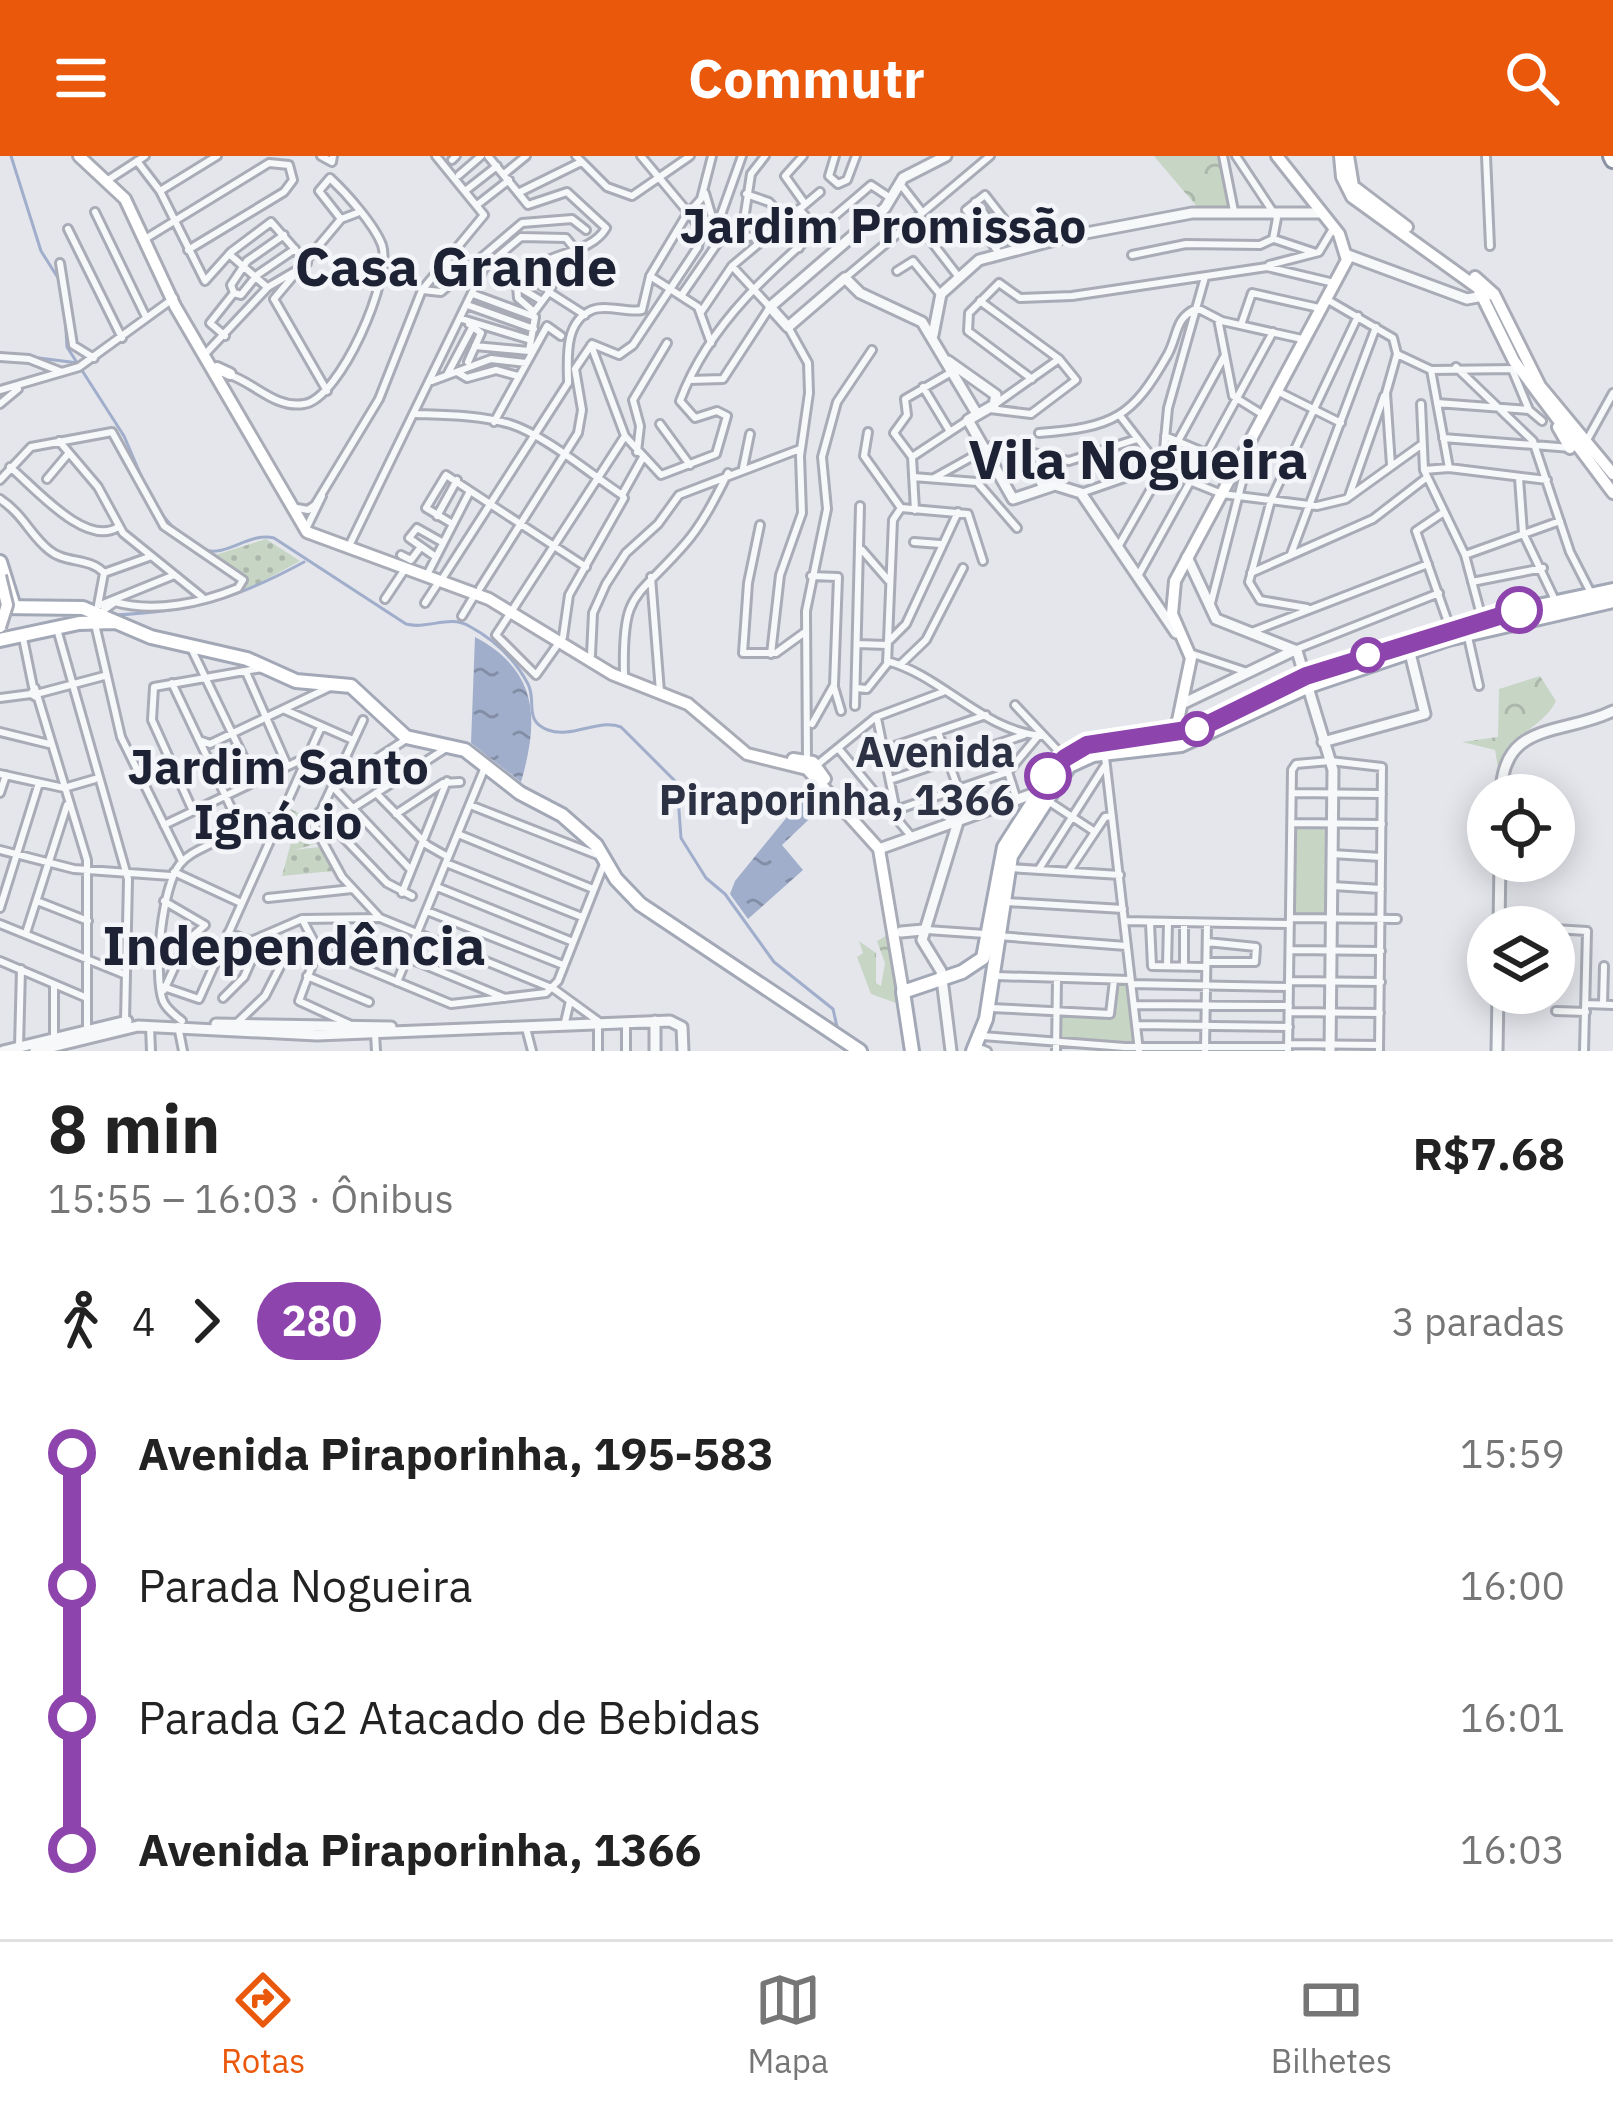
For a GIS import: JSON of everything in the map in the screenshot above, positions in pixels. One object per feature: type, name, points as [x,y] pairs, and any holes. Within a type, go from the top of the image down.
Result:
[{"type":"main road","points":[[79,156],[125,199],[172,297],[304,520],[349,547],[442,578]]},
{"type":"main road","points":[[1156,749],[1173,743],[1190,653],[1176,633],[1172,591],[1348,255],[1334,227],[1310,210],[1277,156]]},
{"type":"main road","points":[[1344,156],[1347,191],[1482,295],[1516,369],[1546,417],[1613,474]]},
{"type":"main road","points":[[1344,156],[1353,186],[1482,295],[1613,494]]},
{"type":"main road","points":[[1372,212],[1397,219]]},
{"type":"main road","points":[[349,547],[405,561],[478,591],[514,608],[612,674],[660,689]]},
{"type":"main road","points":[[0,562],[6,604],[103,616],[265,666],[308,690],[335,684],[363,693],[408,738],[451,746],[487,764],[520,793],[562,815],[640,904],[860,1051]]},
{"type":"main road","points":[[0,576],[7,609],[0,627]]},
{"type":"main road","points":[[1408,648],[1481,619],[1613,590]]},
{"type":"main road","points":[[984,1046],[1003,871],[1028,800],[1065,758],[1098,742],[1175,735],[1208,725],[1308,681],[1408,648],[1613,602]]},
{"type":"main road","points":[[49,607],[51,630]]},
{"type":"main road","points":[[6,644],[103,616]]},
{"type":"main road","points":[[562,639],[688,704],[747,754],[813,763],[882,847],[901,932],[905,991]]},
{"type":"main road","points":[[1028,800],[1064,770],[1210,735],[1308,681]]},
{"type":"main road","points":[[882,847],[914,1051]]},
{"type":"main road","points":[[905,991],[962,972],[983,958],[1004,902],[1003,871]]},
{"type":"main road","points":[[962,972],[984,978],[988,1008]]},
{"type":"street","points":[[160,191],[217,156]]},
{"type":"street","points":[[304,520],[380,399],[422,290],[484,215],[436,156]]},
{"type":"street","points":[[477,205],[526,156]]},
{"type":"street","points":[[591,344],[616,355],[627,352],[700,242],[689,212],[641,156]]},
{"type":"street","points":[[518,193],[578,159],[607,187],[627,196],[642,194],[689,156]]},
{"type":"street","points":[[461,616],[582,424],[565,365],[566,348],[586,315],[595,309],[643,310],[650,276],[704,196],[712,156]]},
{"type":"street","points":[[717,226],[742,156]]},
{"type":"street","points":[[719,241],[733,242],[742,233],[754,167],[765,156]]},
{"type":"street","points":[[803,156],[785,176],[818,231]]},
{"type":"street","points":[[836,156],[829,176],[838,184],[849,178],[856,156]]},
{"type":"street","points":[[788,327],[990,156]]},
{"type":"street","points":[[1223,156],[1234,211]]},
{"type":"street","points":[[1236,156],[1278,224],[1274,239]]},
{"type":"street","points":[[1486,156],[1490,246]]},
{"type":"street","points":[[689,380],[714,382],[727,376],[770,308],[890,198],[900,181],[942,157]]},
{"type":"street","points":[[106,181],[141,158],[203,280],[271,222],[305,264]]},
{"type":"street","points":[[465,190],[492,159]]},
{"type":"street","points":[[492,159],[528,206],[567,192],[604,225],[605,233],[523,274],[518,298],[534,312],[572,250]]},
{"type":"street","points":[[459,175],[492,159]]},
{"type":"street","points":[[145,239],[269,163],[279,160],[292,169],[293,180],[284,192],[188,250]]},
{"type":"street","points":[[305,264],[268,287],[225,336],[219,373],[299,405],[327,392],[343,373],[383,270],[382,244],[329,179],[319,191],[341,219]]},
{"type":"street","points":[[900,181],[958,276]]},
{"type":"street","points":[[591,344],[626,436],[665,476],[719,451],[728,419],[720,411],[695,418],[684,411],[680,401],[718,332],[752,287],[871,184],[890,198]]},
{"type":"street","points":[[701,312],[732,266],[820,192]]},
{"type":"street","points":[[746,194],[769,202],[799,248]]},
{"type":"street","points":[[681,296],[719,241],[704,196]]},
{"type":"street","points":[[933,336],[941,294],[958,276],[997,251],[1014,232],[988,196],[966,210],[997,251]]},
{"type":"street","points":[[975,202],[1005,240]]},
{"type":"street","points":[[997,251],[1169,218],[1310,210]]},
{"type":"street","points":[[95,212],[147,318]]},
{"type":"street","points":[[275,297],[341,219],[357,213]]},
{"type":"street","points":[[422,290],[438,294],[518,226],[572,219],[586,230]]},
{"type":"street","points":[[1032,380],[970,335],[968,315],[994,286],[1003,284],[1021,298],[1069,296],[1188,275],[1205,278],[1283,265],[1316,253],[1334,227]]},
{"type":"street","points":[[68,229],[122,338]]},
{"type":"street","points":[[742,233],[770,234]]},
{"type":"street","points":[[284,236],[244,265],[231,285],[234,292],[241,295],[257,275],[295,249]]},
{"type":"street","points":[[447,375],[479,275],[521,237],[566,238],[572,250]]},
{"type":"street","points":[[1132,255],[1186,244],[1260,245],[1274,239],[1316,253]]},
{"type":"street","points":[[452,252],[479,275]]},
{"type":"street","points":[[229,254],[268,287],[327,392]]},
{"type":"street","points":[[1348,255],[1458,293],[1482,295]]},
{"type":"street","points":[[897,272],[915,262],[941,294]]},
{"type":"street","points":[[60,263],[74,345],[87,362]]},
{"type":"street","points":[[1283,265],[1336,284]]},
{"type":"street","points":[[732,266],[788,327],[809,369],[801,448],[802,513],[780,575],[771,654]]},
{"type":"street","points":[[523,274],[586,315]]},
{"type":"street","points":[[650,276],[701,312],[711,343]]},
{"type":"street","points":[[844,278],[860,293],[914,316],[988,407],[1031,414],[1075,381],[1059,359],[980,301]]},
{"type":"street","points":[[1118,548],[1159,468],[1168,408],[1205,278]]},
{"type":"street","points":[[517,286],[542,301]]},
{"type":"street","points":[[225,336],[210,323],[234,292]]},
{"type":"street","points":[[1241,325],[1252,293],[1325,304],[1358,316],[1395,340],[1397,354],[1386,393],[1349,496]]},
{"type":"street","points":[[473,294],[535,317],[531,351]]},
{"type":"street","points":[[0,390],[66,373],[87,362],[172,297]]},
{"type":"street","points":[[468,305],[534,328]]},
{"type":"street","points":[[1198,308],[1218,319],[1305,340]]},
{"type":"street","points":[[1039,433],[1121,417],[1143,398],[1179,319],[1198,308]]},
{"type":"street","points":[[1307,608],[1260,600],[1250,591],[1251,573],[1271,500],[1358,316]]},
{"type":"street","points":[[1218,319],[1235,400],[1264,416]]},
{"type":"street","points":[[467,323],[531,340]]},
{"type":"street","points":[[466,366],[481,332],[467,323]]},
{"type":"street","points":[[349,547],[431,382],[467,323]]},
{"type":"street","points":[[494,422],[548,326],[561,336]]},
{"type":"street","points":[[1291,554],[1376,327]]},
{"type":"street","points":[[706,330],[718,332]]},
{"type":"street","points":[[1208,453],[1273,332]]},
{"type":"street","points":[[626,436],[498,633],[536,675],[562,639],[569,595],[623,507],[622,495],[640,455],[640,425],[633,400],[667,343]]},
{"type":"street","points":[[425,602],[571,383],[574,369],[591,344]]},
{"type":"street","points":[[475,346],[531,351]]},
{"type":"street","points":[[872,350],[834,411],[822,457],[826,496],[807,631],[813,763],[877,717],[943,692]]},
{"type":"street","points":[[1397,354],[1431,370],[1516,369],[1529,410]]},
{"type":"street","points":[[1178,441],[1225,355]]},
{"type":"street","points":[[0,357],[29,359],[66,373]]},
{"type":"street","points":[[431,382],[496,358],[526,363]]},
{"type":"street","points":[[912,457],[1059,359]]},
{"type":"street","points":[[565,365],[574,369]]},
{"type":"street","points":[[1456,367],[1536,446],[1560,521],[1592,595]]},
{"type":"street","points":[[457,372],[466,378],[496,370],[518,376]]},
{"type":"street","points":[[914,510],[912,457],[894,427],[907,415],[905,399],[955,370]]},
{"type":"street","points":[[955,370],[988,407],[984,449],[1013,499]]},
{"type":"street","points":[[1431,370],[1448,468]]},
{"type":"street","points":[[0,404],[21,387]]},
{"type":"street","points":[[923,387],[950,431]]},
{"type":"street","points":[[1277,391],[1341,423]]},
{"type":"street","points":[[1386,393],[1390,465]]},
{"type":"street","points":[[1443,438],[1536,446],[1580,444],[1613,393]]},
{"type":"street","points":[[1437,403],[1529,410],[1546,417]]},
{"type":"street","points":[[1421,404],[1425,474],[1466,555],[1481,619]]},
{"type":"street","points":[[416,414],[494,422],[532,436],[622,495]]},
{"type":"street","points":[[1121,417],[1159,468],[1222,494],[1312,504],[1331,505],[1349,496],[1421,445]]},
{"type":"street","points":[[660,424],[690,465]]},
{"type":"street","points":[[0,480],[27,449],[112,432],[164,526],[242,580],[238,588],[205,598],[127,605],[103,616]]},
{"type":"street","points":[[868,432],[864,456],[901,508],[957,512],[974,521],[983,561]]},
{"type":"street","points":[[743,467],[751,434]]},
{"type":"street","points":[[1165,436],[1208,453],[1244,459],[1240,497],[1208,610]]},
{"type":"street","points":[[934,478],[995,444],[1069,461],[1137,439]]},
{"type":"street","points":[[58,441],[98,487],[118,527],[194,597]]},
{"type":"street","points":[[624,674],[624,622],[651,574],[685,544],[720,481],[728,472],[801,448]]},
{"type":"street","points":[[1022,448],[1042,487]]},
{"type":"street","points":[[47,479],[68,454]]},
{"type":"street","points":[[10,466],[88,530],[105,533],[118,527]]},
{"type":"street","points":[[1081,493],[1159,468]]},
{"type":"street","points":[[1251,573],[1373,519],[1425,474],[1448,468],[1547,481]]},
{"type":"street","points":[[451,523],[427,509],[447,475],[586,567]]},
{"type":"street","points":[[913,477],[977,482],[1017,528]]},
{"type":"street","points":[[1520,478],[1523,533],[1556,602]]},
{"type":"street","points":[[437,516],[457,480]]},
{"type":"street","points":[[591,655],[593,613],[621,560],[684,490],[720,481]]},
{"type":"street","points":[[1138,576],[1190,482]]},
{"type":"street","points":[[996,508],[1042,487],[1062,485],[1081,493],[1176,633]]},
{"type":"street","points":[[304,520],[323,491]]},
{"type":"street","points":[[429,571],[440,541],[470,491]]},
{"type":"street","points":[[0,499],[27,519],[47,549],[96,565],[104,573],[104,676],[121,736],[182,862]]},
{"type":"street","points":[[855,706],[860,506]]},
{"type":"street","points":[[856,688],[867,689],[887,661],[892,520],[901,508]]},
{"type":"street","points":[[888,643],[901,631],[957,512]]},
{"type":"street","points":[[1444,512],[1416,531],[1450,628]]},
{"type":"street","points":[[1466,555],[1560,521]]},
{"type":"street","points":[[760,525],[748,583],[744,655],[781,651],[807,631]]},
{"type":"street","points":[[433,555],[408,541],[418,528],[440,541]]},
{"type":"street","points":[[914,542],[940,544]]},
{"type":"street","points":[[131,561],[138,547]]},
{"type":"street","points":[[860,547],[890,583]]},
{"type":"street","points":[[385,599],[405,561],[420,548]]},
{"type":"street","points":[[1187,556],[1208,610],[1221,624],[1294,650],[1308,681],[1330,761],[1333,792],[1330,1048]]},
{"type":"street","points":[[104,573],[149,557]]},
{"type":"street","points":[[1246,634],[1428,565]]},
{"type":"street","points":[[878,567],[891,566]]},
{"type":"street","points":[[161,579],[164,568]]},
{"type":"street","points":[[900,665],[930,634],[963,568]]},
{"type":"street","points":[[1472,583],[1543,568]]},
{"type":"street","points":[[651,574],[660,689]]},
{"type":"street","points":[[103,616],[126,593],[172,576]]},
{"type":"street","points":[[812,577],[838,577],[834,685],[841,711]]},
{"type":"street","points":[[641,588],[651,591]]},
{"type":"street","points":[[126,593],[127,605]]},
{"type":"street","points":[[1182,704],[1294,650],[1439,593]]},
{"type":"street","points":[[51,630],[126,874],[124,1022]]},
{"type":"street","points":[[889,631],[901,631]]},
{"type":"street","points":[[1467,633],[1479,686]]},
{"type":"street","points":[[836,634],[888,643]]},
{"type":"street","points":[[773,635],[781,651]]},
{"type":"street","points":[[6,644],[35,693],[88,870],[87,1051]]},
{"type":"street","points":[[794,644],[807,646]]},
{"type":"street","points":[[190,646],[255,781]]},
{"type":"street","points":[[1323,742],[1426,713],[1408,648]]},
{"type":"street","points":[[1190,653],[1247,672]]},
{"type":"street","points":[[887,661],[986,715],[1041,736]]},
{"type":"street","points":[[193,811],[152,720],[154,687],[265,666]]},
{"type":"street","points":[[246,672],[287,765]]},
{"type":"street","points":[[0,698],[104,676]]},
{"type":"street","points":[[172,683],[236,815],[228,834],[182,862],[164,901],[163,990],[168,1009],[180,1023],[183,1051]]},
{"type":"street","points":[[810,728],[834,685]]},
{"type":"street","points":[[200,740],[210,744],[266,719],[308,690]]},
{"type":"street","points":[[1015,705],[1065,758]]},
{"type":"street","points":[[285,710],[353,740]]},
{"type":"street","points":[[810,711],[821,711]]},
{"type":"street","points":[[1503,774],[1505,760],[1520,742],[1613,711]]},
{"type":"street","points":[[883,750],[986,715]]},
{"type":"street","points":[[877,717],[898,821]]},
{"type":"street","points":[[363,720],[320,812],[316,831],[352,889],[380,918],[542,989]]},
{"type":"street","points":[[163,990],[196,1001],[321,727]]},
{"type":"street","points":[[0,732],[50,744]]},
{"type":"street","points":[[938,732],[958,788]]},
{"type":"street","points":[[890,780],[1027,734]]},
{"type":"street","points":[[896,809],[1008,772],[1041,736]]},
{"type":"street","points":[[333,787],[408,738]]},
{"type":"street","points":[[208,754],[210,744]]},
{"type":"street","points":[[353,808],[451,746]]},
{"type":"street","points":[[838,748],[911,836]]},
{"type":"street","points":[[164,825],[308,757]]},
{"type":"street","points":[[1106,759],[1138,1048]]},
{"type":"street","points":[[1039,869],[1106,759]]},
{"type":"street","points":[[397,982],[487,764]]},
{"type":"street","points":[[984,1046],[1379,1048],[1381,764],[1296,764],[1288,1047]]},
{"type":"street","points":[[1008,772],[1028,800],[1073,817],[1095,832]]},
{"type":"street","points":[[0,793],[3,774],[64,788],[97,778]]},
{"type":"street","points":[[396,814],[447,782],[460,782]]},
{"type":"street","points":[[402,893],[447,782]]},
{"type":"street","points":[[0,908],[39,783]]},
{"type":"street","points":[[333,787],[411,870]]},
{"type":"street","points":[[376,793],[447,860],[582,917]]},
{"type":"street","points":[[1292,793],[1382,794]]},
{"type":"street","points":[[881,800],[892,794]]},
{"type":"street","points":[[882,847],[1028,800]]},
{"type":"street","points":[[26,933],[69,801]]},
{"type":"street","points":[[470,805],[605,859],[554,989]]},
{"type":"street","points":[[320,812],[402,893],[412,896]]},
{"type":"street","points":[[236,815],[280,819]]},
{"type":"street","points":[[1069,871],[1112,816]]},
{"type":"street","points":[[62,821],[75,820]]},
{"type":"street","points":[[951,1051],[942,978],[924,950],[923,930],[959,821]]},
{"type":"street","points":[[1292,824],[1382,824]]},
{"type":"street","points":[[458,834],[593,889]]},
{"type":"street","points":[[0,850],[88,870],[173,874],[241,903]]},
{"type":"street","points":[[1332,854],[1381,857]]},
{"type":"street","points":[[1003,871],[1120,874]]},
{"type":"street","points":[[437,886],[573,941]]},
{"type":"street","points":[[1333,886],[1382,889]]},
{"type":"street","points":[[268,898],[303,890],[352,889]]},
{"type":"street","points":[[37,901],[88,921]]},
{"type":"street","points":[[163,990],[188,938],[205,923],[164,901]]},
{"type":"street","points":[[1004,902],[1123,909]]},
{"type":"street","points":[[427,911],[564,965]]},
{"type":"street","points":[[250,941],[302,920],[380,918]]},
{"type":"street","points":[[1124,921],[1397,919]]},
{"type":"street","points":[[302,920],[318,949],[451,1004],[554,989],[598,1021]]},
{"type":"street","points":[[1150,922],[1150,964],[1184,967],[1255,962],[1256,946],[1207,942]]},
{"type":"street","points":[[1167,967],[1168,922]]},
{"type":"street","points":[[1184,922],[1184,967]]},
{"type":"street","points":[[1205,1048],[1207,923]]},
{"type":"street","points":[[0,924],[126,975]]},
{"type":"street","points":[[1575,931],[1587,932],[1584,1051]]},
{"type":"street","points":[[228,932],[250,941],[257,950]]},
{"type":"street","points":[[901,932],[1126,946]]},
{"type":"street","points":[[224,998],[242,981],[262,936]]},
{"type":"street","points":[[318,949],[299,1001],[322,1019],[350,1025],[444,1028]]},
{"type":"street","points":[[1290,950],[1381,951]]},
{"type":"street","points":[[235,1024],[265,996],[284,959],[296,956],[309,972],[369,1002]]},
{"type":"street","points":[[408,958],[506,999]]},
{"type":"street","points":[[0,961],[88,998]]},
{"type":"street","points":[[161,963],[176,967]]},
{"type":"street","points":[[1575,1009],[1608,1005],[1604,966]]},
{"type":"street","points":[[20,1046],[21,969]]},
{"type":"street","points":[[992,976],[1206,985],[1381,982]]},
{"type":"street","points":[[1055,1047],[1057,978]]},
{"type":"street","points":[[988,1008],[1112,1013],[1114,980]]},
{"type":"street","points":[[54,984],[54,1045]]},
{"type":"street","points":[[565,1022],[570,1001]]},
{"type":"street","points":[[1134,1005],[1380,1013]]},
{"type":"street","points":[[163,1021],[168,1009]]},
{"type":"street","points":[[1497,1051],[1498,1014]]},
{"type":"street","points":[[35,1051],[124,1022],[286,1030],[322,1019]]},
{"type":"street","points":[[598,1021],[598,1051]]},
{"type":"street","points":[[626,1021],[626,1051]]},
{"type":"street","points":[[107,1028],[180,1023],[195,1028],[375,1033],[655,1021],[676,1022],[682,1028],[683,1051]]},
{"type":"street","points":[[655,1021],[655,1051]]},
{"type":"street","points":[[526,1024],[532,1051]]},
{"type":"street","points":[[1136,1025],[1288,1027]]},
{"type":"street","points":[[151,1026],[152,1051]]},
{"type":"street","points":[[184,1038],[195,1028]]},
{"type":"street","points":[[375,1033],[376,1051]]},
{"type":"street","points":[[2,1051],[54,1045]]},
{"type":"green space","points":[[1154,156],[1217,156],[1231,206],[1198,208]]},
{"type":"green space","points":[[266,539],[300,561],[245,591],[244,575],[209,557]]},
{"type":"green space","points":[[1540,676],[1556,701],[1510,746],[1498,767],[1495,750],[1462,742],[1498,737],[1499,689]]},
{"type":"green space","points":[[287,807],[312,820],[318,843],[295,850],[319,847],[333,871],[282,876],[292,839],[278,830]]},
{"type":"green space","points":[[1295,827],[1329,828],[1329,916],[1295,915]]},
{"type":"green space","points":[[893,932],[899,1004],[871,994],[857,957],[863,953],[859,941],[876,953],[876,983],[881,986],[885,963],[877,941]]},
{"type":"green space","points":[[1119,982],[1129,983],[1136,1043],[1059,1039],[1059,1013],[1115,1014]]},
{"type":"water","points":[[475,637],[512,665],[529,699],[530,738],[521,782],[471,743]]},
{"type":"water","points":[[813,785],[825,804],[782,845],[803,870],[748,919],[730,894],[735,881]]},
{"type":"waterway","points":[[11,156],[41,251],[60,281]]},
{"type":"waterway","points":[[65,314],[67,347],[124,436],[148,492]]},
{"type":"waterway","points":[[0,353],[78,363]]},
{"type":"waterway","points":[[159,511],[176,531]]},
{"type":"waterway","points":[[204,550],[274,538],[406,624],[454,621],[487,637],[523,675],[540,726],[557,732],[621,727],[677,783],[681,838],[706,878],[725,894],[774,962],[833,1009],[838,1031]]},
{"type":"waterway","points":[[115,615],[213,601],[304,562]]},
{"type":"bus line","name":"280","points":[[1048,776],[1087,745],[1200,728],[1306,676],[1519,610]]},
{"type":"place","name":"Avenida Piraporinha, 1366","points":[[1048,776]]},
{"type":"district","name":"Jardim Promissão","points":[[883,226]]},
{"type":"district","name":"Casa Grande","points":[[456,267]]},
{"type":"district","name":"Vila Nogueira","points":[[1138,460]]},
{"type":"district","name":"Jardim Santo Ignácio","points":[[278,794]]},
{"type":"district","name":"Independência","points":[[294,946]]}]
